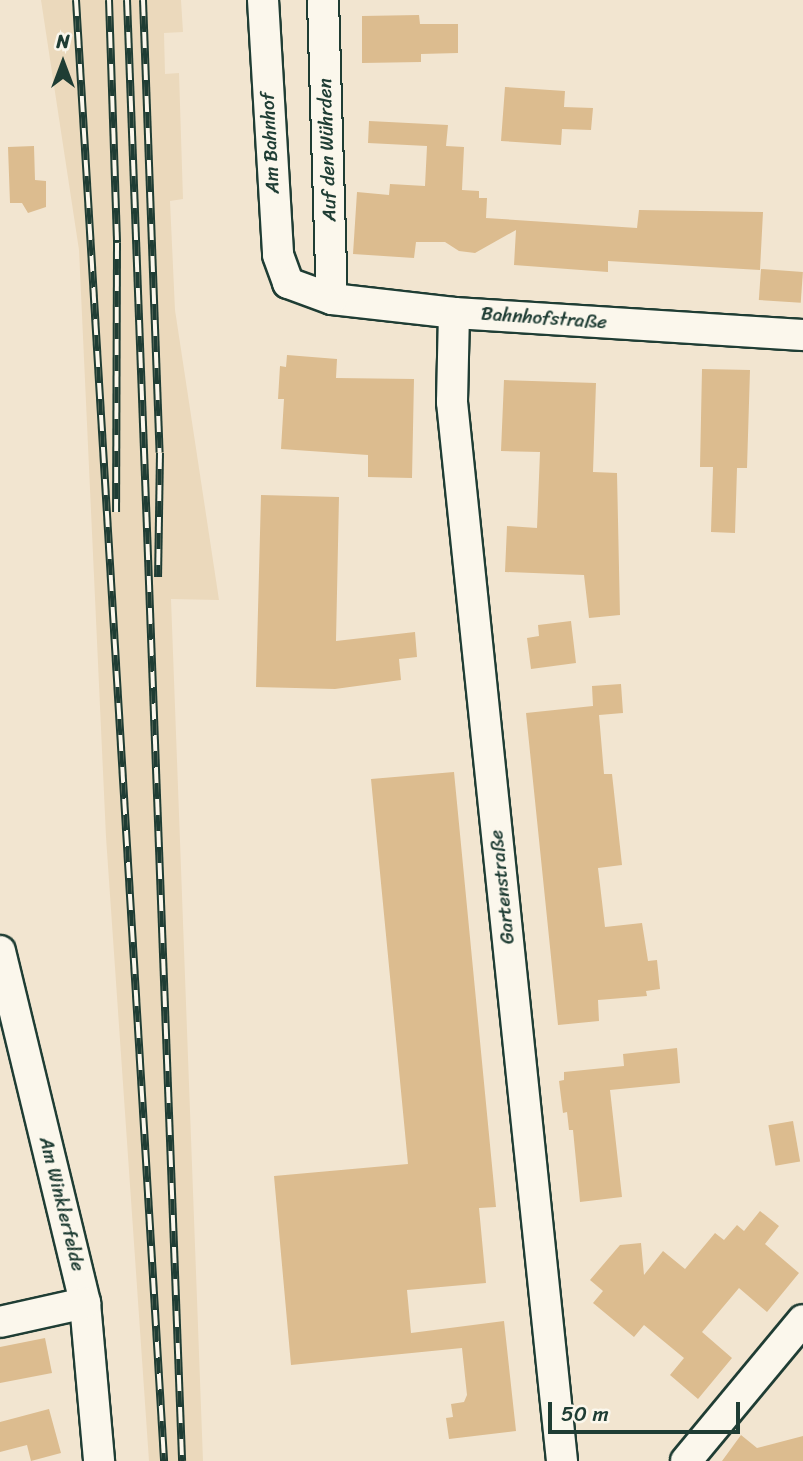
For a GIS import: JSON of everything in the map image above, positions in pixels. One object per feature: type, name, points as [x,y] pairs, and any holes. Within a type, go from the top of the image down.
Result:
[{"type":"street","name":"Am Bahnhof","points":[[263,0],[278,255],[288,284]]},
{"type":"street","name":"Auf den Wührden","points":[[323,0],[332,299]]},
{"type":"street","name":"Bahnhofstraße","points":[[288,284],[332,299],[454,313],[803,335]]},
{"type":"street","name":"Gartenstraße","points":[[454,313],[454,430],[562,1461]]},
{"type":"street","name":"Am Winklerfelde","points":[[0,951],[85,1303],[99,1461]]},
{"type":"street","points":[[0,1322],[85,1303]]},
{"type":"street","points":[[685,1461],[803,1320]]},
{"type":"shaded area","points":[[41,0],[181,0],[183,32],[164,33],[165,74],[179,73],[183,199],[170,201],[175,310],[219,600],[171,599],[203,1461],[149,1461],[106,837],[79,250]]},
{"type":"building","points":[[419,15],[420,24],[458,24],[458,53],[421,54],[421,62],[362,63],[362,16]]},
{"type":"building","points":[[505,87],[565,91],[564,107],[593,108],[591,130],[562,129],[561,145],[501,141]]},
{"type":"building","points":[[369,121],[448,125],[446,146],[464,147],[462,190],[479,191],[479,198],[487,198],[486,218],[637,228],[639,210],[763,212],[760,270],[608,261],[608,272],[514,265],[516,230],[475,253],[459,251],[445,242],[416,242],[414,258],[353,254],[357,192],[389,195],[390,184],[425,186],[427,146],[368,143]]},
{"type":"building","points":[[34,146],[35,180],[46,181],[46,207],[28,213],[22,203],[10,203],[8,147]]},
{"type":"building","points":[[761,269],[803,272],[801,303],[759,300]]},
{"type":"building","points":[[287,355],[337,359],[336,378],[414,379],[412,478],[368,477],[368,455],[281,449],[284,399],[278,399],[280,366],[286,367]]},
{"type":"building","points":[[702,369],[750,370],[747,468],[737,468],[735,533],[711,532],[713,467],[700,467]]},
{"type":"building","points":[[504,380],[596,383],[593,472],[617,473],[620,615],[589,618],[584,575],[505,572],[507,526],[537,528],[540,452],[501,451]]},
{"type":"building","points":[[261,495],[339,497],[336,641],[415,632],[417,657],[399,659],[401,680],[335,689],[256,687]]},
{"type":"building","points":[[571,621],[576,663],[531,669],[527,638],[539,636],[538,625]]},
{"type":"building","points":[[621,684],[623,713],[599,715],[604,774],[612,774],[622,865],[598,868],[605,927],[642,923],[648,961],[657,960],[660,989],[646,991],[647,996],[598,1000],[599,1021],[558,1025],[526,713],[593,706],[592,686]]},
{"type":"building","points":[[454,772],[496,1207],[479,1208],[486,1283],[407,1290],[411,1333],[504,1321],[516,1431],[449,1439],[446,1418],[453,1417],[451,1404],[464,1402],[467,1395],[462,1348],[291,1365],[274,1176],[408,1164],[371,779]]},
{"type":"building","points":[[677,1048],[680,1083],[610,1090],[622,1197],[580,1202],[573,1130],[569,1130],[567,1112],[563,1113],[559,1081],[564,1080],[564,1072],[624,1066],[623,1054]]},
{"type":"building","points":[[793,1121],[800,1161],[775,1166],[768,1125]]},
{"type":"building","points":[[760,1211],[779,1226],[765,1244],[799,1273],[767,1312],[739,1288],[702,1332],[732,1358],[698,1399],[670,1375],[684,1358],[644,1325],[634,1337],[593,1303],[603,1291],[590,1280],[620,1245],[641,1243],[644,1275],[663,1251],[685,1269],[715,1233],[724,1240],[737,1225],[744,1231]]},
{"type":"building","points":[[45,1338],[52,1373],[0,1383],[0,1347]]},
{"type":"building","points":[[49,1409],[61,1453],[31,1461],[27,1445],[0,1452],[0,1422]]},
{"type":"building","points":[[741,1435],[757,1448],[803,1436],[803,1461],[722,1461]]},
{"type":"railway","points":[[76,0],[164,1461]]},
{"type":"railway","points":[[109,0],[117,243],[116,512]]},
{"type":"railway","points":[[127,0],[182,1461]]},
{"type":"railway","points":[[143,0],[160,453],[158,577]]}]
